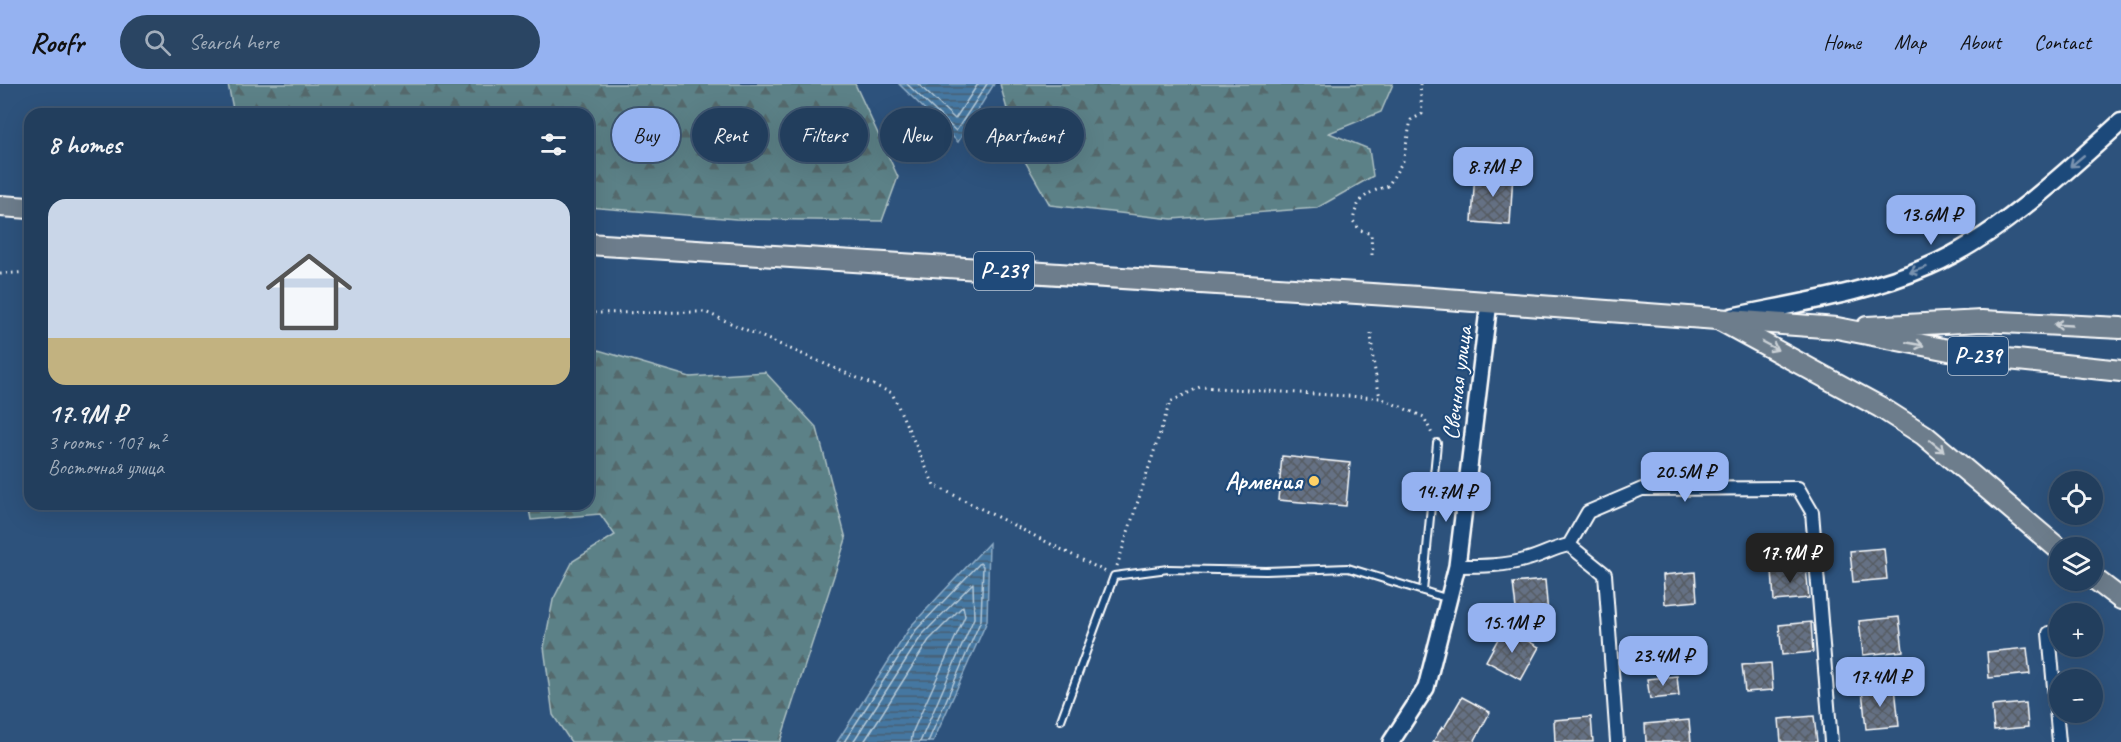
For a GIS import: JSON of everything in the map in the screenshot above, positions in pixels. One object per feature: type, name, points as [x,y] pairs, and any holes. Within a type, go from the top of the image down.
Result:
[{"type":"main road","points":[[1718,319],[1874,286],[1930,266],[2003,223],[2121,122]]},
{"type":"main road","points":[[0,206],[24,208]]},
{"type":"main road","name":"Р-239","points":[[594,244],[1489,302],[1837,328],[1979,356],[2121,371]]},
{"type":"main road","points":[[1718,319],[1880,407],[1924,435],[2049,541]]},
{"type":"main road","name":"Р-239","points":[[1837,328],[1982,321],[2121,328]]},
{"type":"main road","points":[[2103,585],[2121,599]]},
{"type":"street","name":"Свечная улица","points":[[1391,742],[1426,688],[1450,599],[1457,566],[1489,302]]},
{"type":"street","points":[[1457,566],[1491,566],[1529,559],[1550,549],[1569,545],[1588,512],[1642,489],[1798,488],[1812,512],[1832,742]]},
{"type":"street","points":[[1569,545],[1605,574],[1617,742]]},
{"type":"street","points":[[2051,657],[2059,742]]},
{"type":"lane","points":[[1424,591],[1437,443]]},
{"type":"lane","points":[[1061,720],[1114,576],[1168,569],[1266,571],[1348,568],[1450,599]]},
{"type":"path","points":[[1372,255],[1371,234],[1360,230],[1353,221],[1356,205],[1370,192],[1388,186],[1403,161],[1411,120],[1422,114],[1420,84]]},
{"type":"path","points":[[0,274],[24,272]]},
{"type":"path","points":[[594,313],[705,312],[892,393],[934,485],[1114,576],[1170,402],[1200,387],[1380,398],[1424,417],[1437,443]]},
{"type":"path","points":[[1371,333],[1372,360],[1380,398]]},
{"type":"green space","points":[[228,84],[855,84],[866,108],[780,108],[780,162],[868,162],[868,112],[880,138],[880,162],[891,162],[898,177],[882,221],[736,219],[594,207],[594,108],[233,108]]},
{"type":"green space","points":[[1000,84],[1393,84],[1381,112],[1329,133],[1369,149],[1373,176],[1317,208],[1172,219],[1050,205],[1025,162],[1084,162],[1084,108],[1007,108]]},
{"type":"green space","points":[[594,349],[690,377],[765,372],[817,428],[846,539],[780,742],[571,742],[553,715],[544,647],[553,600],[573,561],[615,535],[600,514],[531,520],[529,510],[594,510]]},
{"type":"water","points":[[899,84],[994,84],[979,108],[964,108],[964,132],[958,142],[952,136],[952,108],[923,108]]},
{"type":"water","points":[[989,543],[987,621],[933,742],[837,742],[911,626]]},
{"type":"building","points":[[1475,170],[1513,173],[1510,225],[1472,222]]},
{"type":"building","name":"Армения","points":[[1282,456],[1350,463],[1346,506],[1278,500]]},
{"type":"building","points":[[1884,548],[1887,579],[1853,582],[1850,551]]},
{"type":"building","points":[[1806,567],[1809,598],[1774,601],[1772,570]]},
{"type":"building","points":[[1695,572],[1697,601],[1665,604],[1663,575]]},
{"type":"building","points":[[1545,580],[1548,614],[1517,617],[1513,583]]},
{"type":"building","points":[[1899,617],[1903,651],[1863,655],[1859,621]]},
{"type":"building","points":[[1811,622],[1813,652],[1782,655],[1779,625]]},
{"type":"building","points":[[1504,628],[1539,647],[1521,680],[1486,661]]},
{"type":"building","points":[[2027,648],[2030,674],[1989,678],[1987,652]]},
{"type":"building","points":[[1771,663],[1773,690],[1745,692],[1742,665]]},
{"type":"building","points":[[1677,676],[1679,696],[1650,699],[1647,679]]},
{"type":"building","points":[[1895,687],[1899,726],[1866,729],[1862,690]]},
{"type":"building","points":[[1462,697],[1490,712],[1474,742],[1433,742],[1442,727],[1444,728]]},
{"type":"building","points":[[2026,703],[2028,727],[1994,730],[1992,706]]},
{"type":"building","points":[[1814,716],[1817,742],[1781,742],[1779,719]]},
{"type":"building","points":[[1591,717],[1593,742],[1555,742],[1554,720]]},
{"type":"building","points":[[1689,720],[1691,742],[1646,742],[1645,724]]},
{"type":"place","name":"Армения","points":[[1314,481]]}]
